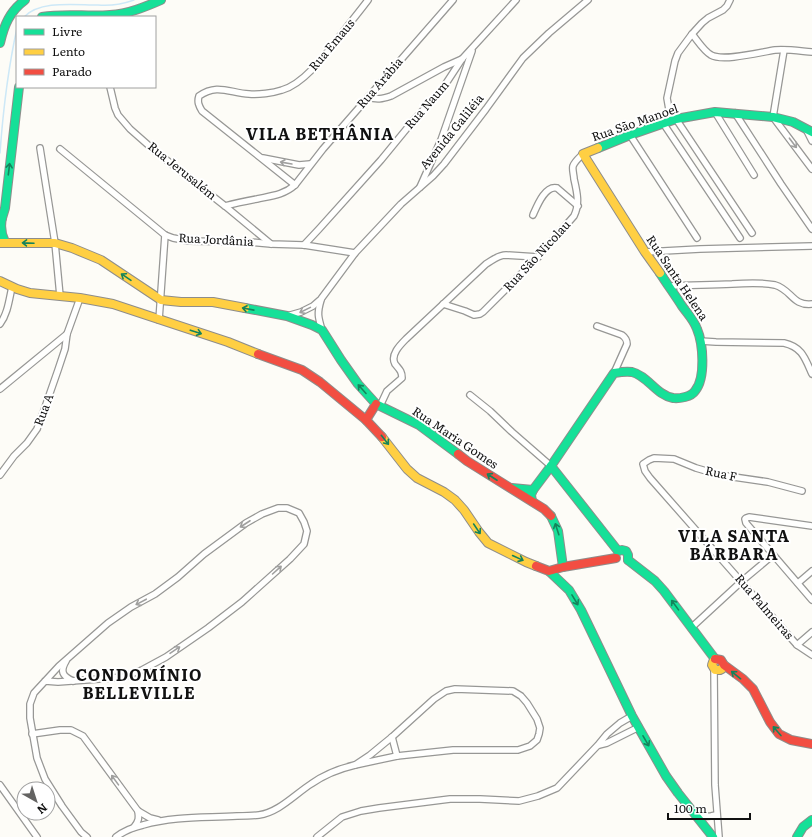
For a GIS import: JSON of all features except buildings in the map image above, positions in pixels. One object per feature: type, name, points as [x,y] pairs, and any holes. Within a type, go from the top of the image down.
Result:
[{"type":"street","points":[[0,43],[4,25],[15,7],[25,0]]},
{"type":"street","points":[[47,16],[58,14],[111,15],[134,10],[161,0]]},
{"type":"street","name":"Rua Emaus","points":[[262,158],[202,111],[197,100],[199,96],[204,92],[213,89],[250,94],[283,90],[296,84],[325,56],[368,0]]},
{"type":"street","name":"Rua Arábia","points":[[225,206],[275,196],[287,191],[295,185],[310,164],[453,0]]},
{"type":"street","name":"Rua Naum","points":[[304,245],[441,91],[462,59],[473,49],[516,0]]},
{"type":"street","name":"Avenida Galiléia","points":[[321,299],[355,253],[401,204],[433,176],[444,164],[486,110],[523,58],[548,33],[588,0]]},
{"type":"street","points":[[730,0],[723,10],[702,23],[678,53],[667,98],[670,121],[740,238]]},
{"type":"street","points":[[692,34],[705,50],[714,56],[734,56],[775,50],[812,52]]},
{"type":"street","points":[[418,189],[441,140],[473,49]]},
{"type":"street","points":[[784,50],[773,117],[812,169]]},
{"type":"street","points":[[368,97],[376,99],[390,96],[444,66],[462,59]]},
{"type":"street","points":[[19,88],[5,208],[1,219],[0,233],[2,242],[55,243],[72,248],[101,260],[161,300],[181,302],[213,302],[286,316],[322,330]]},
{"type":"street","name":"Rua Jerusalém","points":[[110,88],[118,115],[130,128],[155,151],[271,244]]},
{"type":"street","points":[[715,112],[754,175]]},
{"type":"street","name":"Rua São Manoel","points":[[583,154],[670,121],[715,112],[773,117],[793,122],[809,131]]},
{"type":"street","points":[[735,113],[812,229]]},
{"type":"street","points":[[670,121],[752,233]]},
{"type":"street","points":[[809,131],[812,141]]},
{"type":"street","points":[[630,135],[697,238]]},
{"type":"street","points":[[40,148],[55,243],[60,296]]},
{"type":"street","name":"Rua Jordânia","points":[[60,149],[165,235],[173,238],[189,241],[304,245],[355,253]]},
{"type":"street","points":[[578,206],[573,168],[576,161],[583,154]]},
{"type":"street","name":"Rua Santa Helena","points":[[583,154],[645,252],[693,321],[700,340],[702,374],[700,385],[696,391],[682,399],[667,397],[658,392],[636,373],[628,371],[614,373]]},
{"type":"street","points":[[262,158],[299,165],[310,164]]},
{"type":"street","points":[[262,158],[295,185]]},
{"type":"street","points":[[532,215],[545,192],[553,187],[557,188],[578,206]]},
{"type":"street","name":"Rua São Nicolau","points":[[443,304],[474,315],[484,312],[538,257],[574,216],[578,206]]},
{"type":"street","points":[[159,320],[165,235]]},
{"type":"street","points":[[645,252],[812,246]]},
{"type":"street","points":[[366,420],[387,392],[402,378],[402,372],[394,361],[394,357],[396,351],[406,339],[486,264],[495,258],[502,255],[538,257]]},
{"type":"street","points":[[0,281],[16,289],[30,292],[80,298],[113,304],[228,342],[302,370],[320,382],[366,420],[379,433],[407,469],[417,478],[444,492],[455,500],[488,543],[526,562],[549,571],[569,590],[581,610],[632,716],[666,776],[712,837]]},
{"type":"street","points":[[670,286],[744,283],[767,284],[784,289],[800,303],[812,304]]},
{"type":"street","points":[[0,324],[4,319],[7,310],[12,287]]},
{"type":"street","name":"Rua A","points":[[0,475],[37,429],[44,413],[65,349],[67,334],[80,298]]},
{"type":"street","points":[[286,316],[301,312],[313,306],[321,299]]},
{"type":"street","points":[[321,299],[318,309],[318,317],[322,330]]},
{"type":"street","points":[[532,501],[531,495],[533,490],[614,373],[627,344],[625,337],[622,335],[597,326]]},
{"type":"street","name":"Rua Maria Gomes","points":[[322,330],[358,384],[378,405],[419,425],[467,461],[532,501],[551,515],[558,531],[563,567]]},
{"type":"street","points":[[0,389],[67,334]]},
{"type":"street","points":[[700,340],[716,342],[784,343],[793,345],[805,357],[812,374]]},
{"type":"street","points":[[470,395],[551,466],[617,555],[618,561],[622,563],[628,560],[664,591],[715,659],[722,660],[724,665],[748,684],[767,718],[777,732],[788,740],[812,744]]},
{"type":"street","name":"Rua F","points":[[643,464],[654,458],[674,459],[696,468],[720,475],[768,482],[802,491]]},
{"type":"street","name":"Rua Palmeiras","points":[[643,464],[645,471],[650,478],[797,645],[812,655]]},
{"type":"street","points":[[509,488],[533,490]]},
{"type":"street","points":[[45,681],[73,681],[123,677],[142,670],[166,657],[242,602],[290,559],[304,544],[307,531],[299,513],[287,508],[278,508],[262,514],[246,523],[204,554],[155,594],[131,607],[108,623],[55,670],[34,693],[30,704],[30,718],[37,758],[45,779],[62,806],[82,834],[87,837]]},
{"type":"street","points":[[812,526],[749,517],[745,518],[746,523],[812,600]]},
{"type":"street","points":[[549,571],[617,555]]},
{"type":"street","points":[[691,628],[773,555]]},
{"type":"street","points":[[798,583],[812,571]]},
{"type":"street","points":[[797,645],[812,632]]},
{"type":"street","points":[[67,659],[62,671],[67,678],[73,681]]},
{"type":"street","points":[[715,659],[712,666],[714,669],[716,814],[719,837]]},
{"type":"street","points":[[714,669],[716,671],[721,670],[724,668],[724,665]]},
{"type":"street","points":[[116,837],[134,827],[158,820],[260,815],[285,804],[310,784],[326,775],[355,765],[397,756],[453,750],[518,750],[530,746],[536,740],[540,734],[540,728],[537,719],[527,703],[521,696],[513,691],[455,689],[446,691],[434,699],[392,737],[355,765]]},
{"type":"street","points":[[317,837],[342,818],[361,811],[450,798],[480,798],[519,801],[538,796],[556,788],[613,728],[632,716]]},
{"type":"street","points":[[598,745],[639,727]]},
{"type":"street","points":[[32,734],[71,730],[83,736],[138,811],[150,818],[158,820]]},
{"type":"street","points":[[392,737],[397,756]]},
{"type":"street","points":[[0,785],[37,837]]},
{"type":"street","points":[[134,827],[138,823],[139,819],[138,811]]},
{"type":"street","points":[[698,817],[716,814]]},
{"type":"street","points":[[797,837],[803,827],[812,820]]},
{"type":"waterway","points":[[25,16],[39,8],[48,6],[69,4],[112,5],[134,0]]},
{"type":"waterway","points":[[0,153],[6,90],[16,33]]},
{"type":"traffic: fast","points":[[0,43],[3,30],[8,19],[15,9],[25,0]]},
{"type":"traffic: fast","points":[[50,16],[117,14],[136,10],[161,0]]},
{"type":"traffic: fast","points":[[0,220],[5,208],[19,88]]},
{"type":"traffic: fast","points":[[598,148],[676,119],[715,112],[773,117],[793,122],[812,132]]},
{"type":"traffic: fast","points":[[2,218],[1,230],[5,242]]},
{"type":"traffic: fast","points":[[532,501],[531,495],[533,490],[614,373],[632,372],[638,374],[657,390],[674,398],[682,398],[691,395],[698,385],[701,378],[702,351],[696,326],[660,273]]},
{"type":"traffic: fast","points":[[245,308],[287,316],[322,330],[358,384],[376,404],[419,425],[458,454]]},
{"type":"traffic: fast","points":[[551,466],[618,551]]},
{"type":"traffic: fast","points":[[512,488],[533,490]]},
{"type":"traffic: fast","points":[[551,516],[558,531],[563,567]]},
{"type":"traffic: fast","points":[[618,551],[626,551],[628,560]]},
{"type":"traffic: fast","points":[[628,560],[655,581],[664,591],[715,659]]},
{"type":"traffic: fast","points":[[549,571],[569,590],[581,610],[632,716],[666,776],[713,837]]},
{"type":"traffic: fast","points":[[797,837],[803,827],[812,820]]},
{"type":"traffic: slow","points":[[598,148],[583,154],[660,273]]},
{"type":"traffic: slow","points":[[0,243],[55,243],[72,248],[101,260],[161,300],[181,302],[213,302],[245,308]]},
{"type":"traffic: slow","points":[[0,281],[30,293],[80,298],[113,304],[228,342],[258,354]]},
{"type":"traffic: slow","points":[[382,437],[407,469],[417,478],[444,492],[455,500],[488,543],[536,566]]},
{"type":"traffic: slow","points":[[715,659],[712,665],[715,670],[722,669],[724,665]]},
{"type":"traffic: jam","points":[[258,354],[302,370],[320,382],[366,420],[382,437]]},
{"type":"traffic: jam","points":[[366,420],[376,404]]},
{"type":"traffic: jam","points":[[458,454],[544,509],[551,516]]},
{"type":"traffic: jam","points":[[536,566],[549,571],[563,567],[616,558]]},
{"type":"traffic: jam","points":[[715,659],[721,660],[724,665],[743,679],[753,689],[770,722],[779,734],[791,740],[812,744]]},
{"type":"district","name":"VILA BETHÂNIA","points":[[320,134]]},
{"type":"district","name":"VILA SANTA BÁRBARA","points":[[734,545]]},
{"type":"district","name":"CONDOMÍNIO BELLEVILLE","points":[[139,684]]}]
